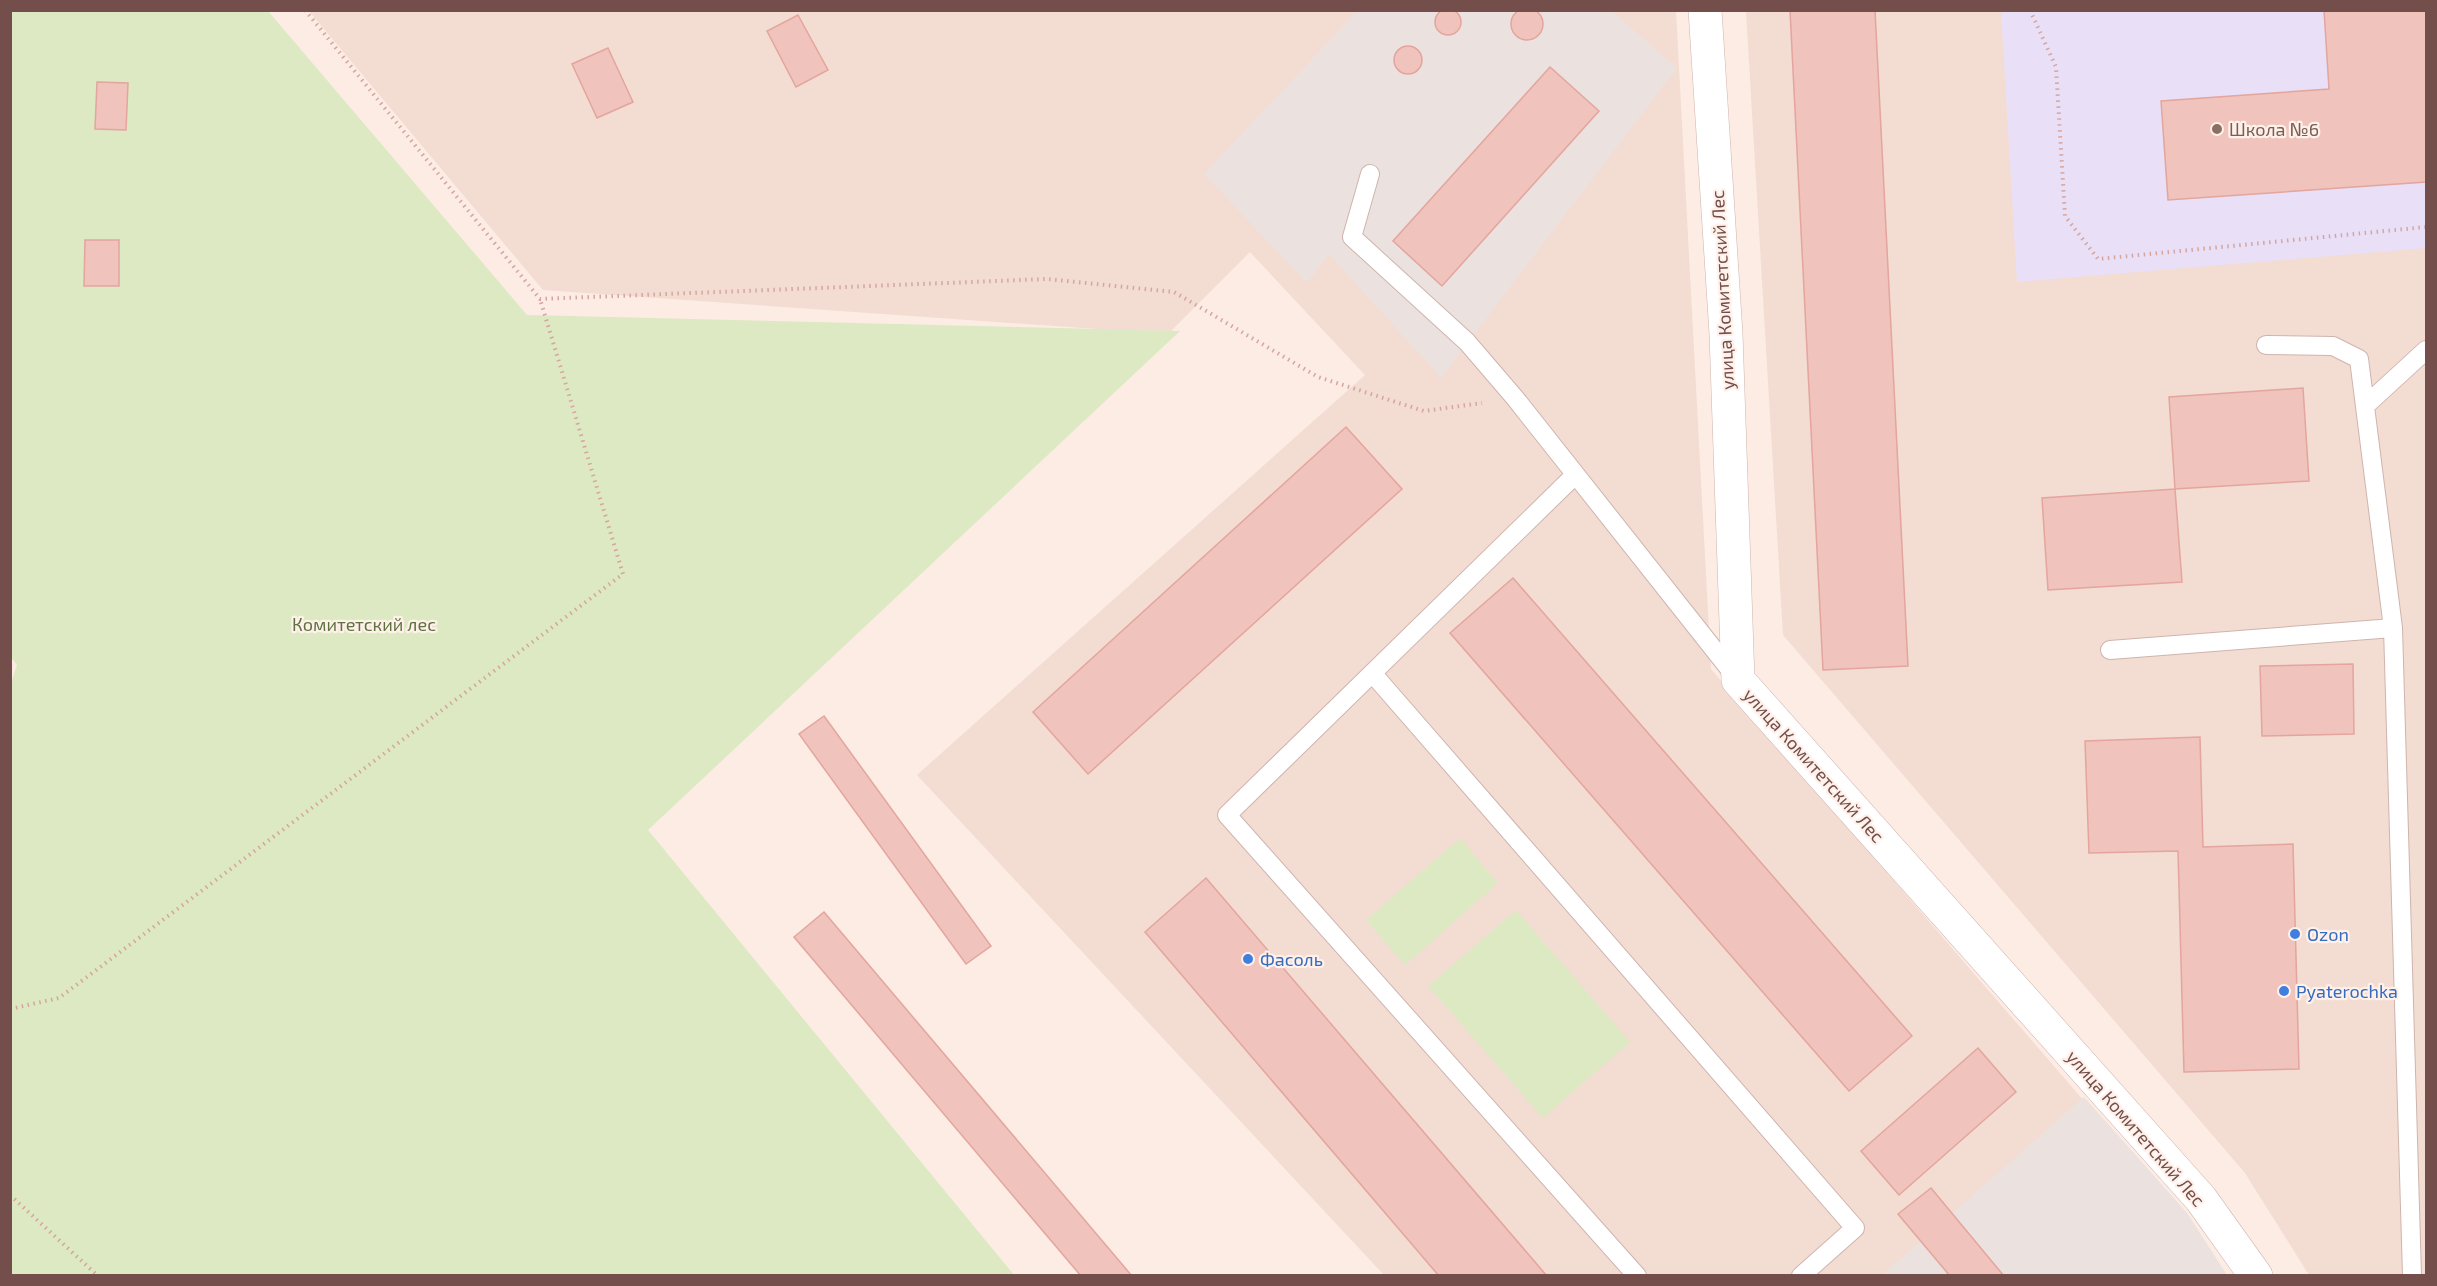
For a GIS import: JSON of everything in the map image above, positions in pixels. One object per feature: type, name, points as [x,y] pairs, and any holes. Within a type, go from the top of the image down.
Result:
[{"type":"street","name":"улица Комитетский Лес","points":[[1705,10],[1726,334],[1738,680],[2201,1199],[2256,1275]]},
{"type":"lane","points":[[1370,174],[1352,237],[1467,342],[1515,398],[1574,476],[1738,680]]},
{"type":"lane","points":[[2266,345],[2333,346],[2359,359],[2393,628],[2412,1275]]},
{"type":"lane","points":[[2365,406],[2427,350]]},
{"type":"lane","points":[[1574,476],[1227,815],[1637,1275]]},
{"type":"lane","points":[[2110,650],[2393,628]]},
{"type":"lane","points":[[1373,674],[1855,1228],[1801,1275]]},
{"type":"path","points":[[10,1009],[59,998],[623,574],[540,299],[304,10]]},
{"type":"path","points":[[2030,10],[2056,67],[2065,216],[2098,259],[2427,227]]},
{"type":"path","points":[[540,299],[1047,279],[1174,292],[1318,377],[1424,411],[1515,398]]},
{"type":"path","points":[[10,1194],[98,1275]]},
{"type":"shaded area","points":[[309,11],[1676,11],[1711,669],[2084,1101],[1884,1275],[1384,1275],[917,775],[1365,375],[1250,252],[1168,334],[543,290]]},
{"type":"shaded area","points":[[1357,11],[1612,11],[1677,68],[1441,378],[1329,254],[1307,283],[1204,174]]},
{"type":"shaded area","points":[[1746,11],[2426,11],[2426,1275],[2309,1275],[2245,1173],[1783,635]]},
{"type":"shaded area","name":"Школа №6","points":[[2001,11],[2426,11],[2426,248],[2017,282]]},
{"type":"shaded area","points":[[2084,1097],[2187,1213],[2227,1275],[1881,1276]]},
{"type":"green space","name":"Комитетский лес","points":[[10,11],[268,11],[527,315],[1180,331],[648,830],[1014,1275],[11,1275],[10,686],[17,665],[10,656]]},
{"type":"green space","points":[[1460,838],[1498,883],[1405,965],[1366,920]]},
{"type":"green space","points":[[1516,910],[1630,1042],[1543,1118],[1428,986]]},
{"type":"building","points":[[1527,8],[1539,12],[1543,24],[1539,36],[1527,40],[1515,36],[1511,24],[1515,12]]},
{"type":"building","points":[[1448,9],[1457,13],[1461,22],[1457,31],[1448,35],[1439,31],[1435,22],[1439,13]]},
{"type":"building","points":[[1790,10],[1875,10],[1908,666],[1823,670]]},
{"type":"building","points":[[2324,10],[2426,10],[2426,182],[2168,200],[2161,101],[2329,89]]},
{"type":"building","points":[[798,15],[828,70],[796,87],[767,31]]},
{"type":"building","points":[[1408,46],[1418,50],[1422,60],[1418,70],[1408,74],[1398,70],[1394,60],[1398,50]]},
{"type":"building","points":[[608,48],[633,102],[597,118],[572,64]]},
{"type":"building","points":[[1550,67],[1599,111],[1442,286],[1393,241]]},
{"type":"building","points":[[97,82],[128,83],[126,130],[95,129]]},
{"type":"building","points":[[85,240],[119,240],[119,286],[84,286]]},
{"type":"building","points":[[2303,388],[2309,481],[2175,489],[2169,397]]},
{"type":"building","points":[[1346,427],[1402,489],[1088,774],[1033,712]]},
{"type":"building","points":[[2175,489],[2182,582],[2048,590],[2042,498]]},
{"type":"building","points":[[1513,578],[1912,1036],[1849,1091],[1450,633]]},
{"type":"building","points":[[2353,664],[2354,734],[2262,736],[2260,666]]},
{"type":"building","points":[[824,716],[991,946],[966,964],[799,734]]},
{"type":"building","points":[[2200,737],[2203,847],[2293,844],[2299,1069],[2184,1072],[2178,851],[2089,853],[2085,741]]},
{"type":"building","points":[[1206,878],[1547,1276],[1439,1276],[1145,932]]},
{"type":"building","points":[[824,912],[1132,1276],[1081,1276],[794,937]]},
{"type":"building","points":[[1978,1048],[2016,1092],[1899,1195],[1861,1151]]},
{"type":"building","points":[[1931,1188],[2004,1276],[1950,1276],[1898,1214]]},
{"type":"place","name":"Школа №6","points":[[2217,129]]},
{"type":"place","name":"Ozon","points":[[2295,934]]},
{"type":"place","name":"Фасоль","points":[[1248,959]]},
{"type":"place","name":"Pyaterochka","points":[[2284,991]]}]
